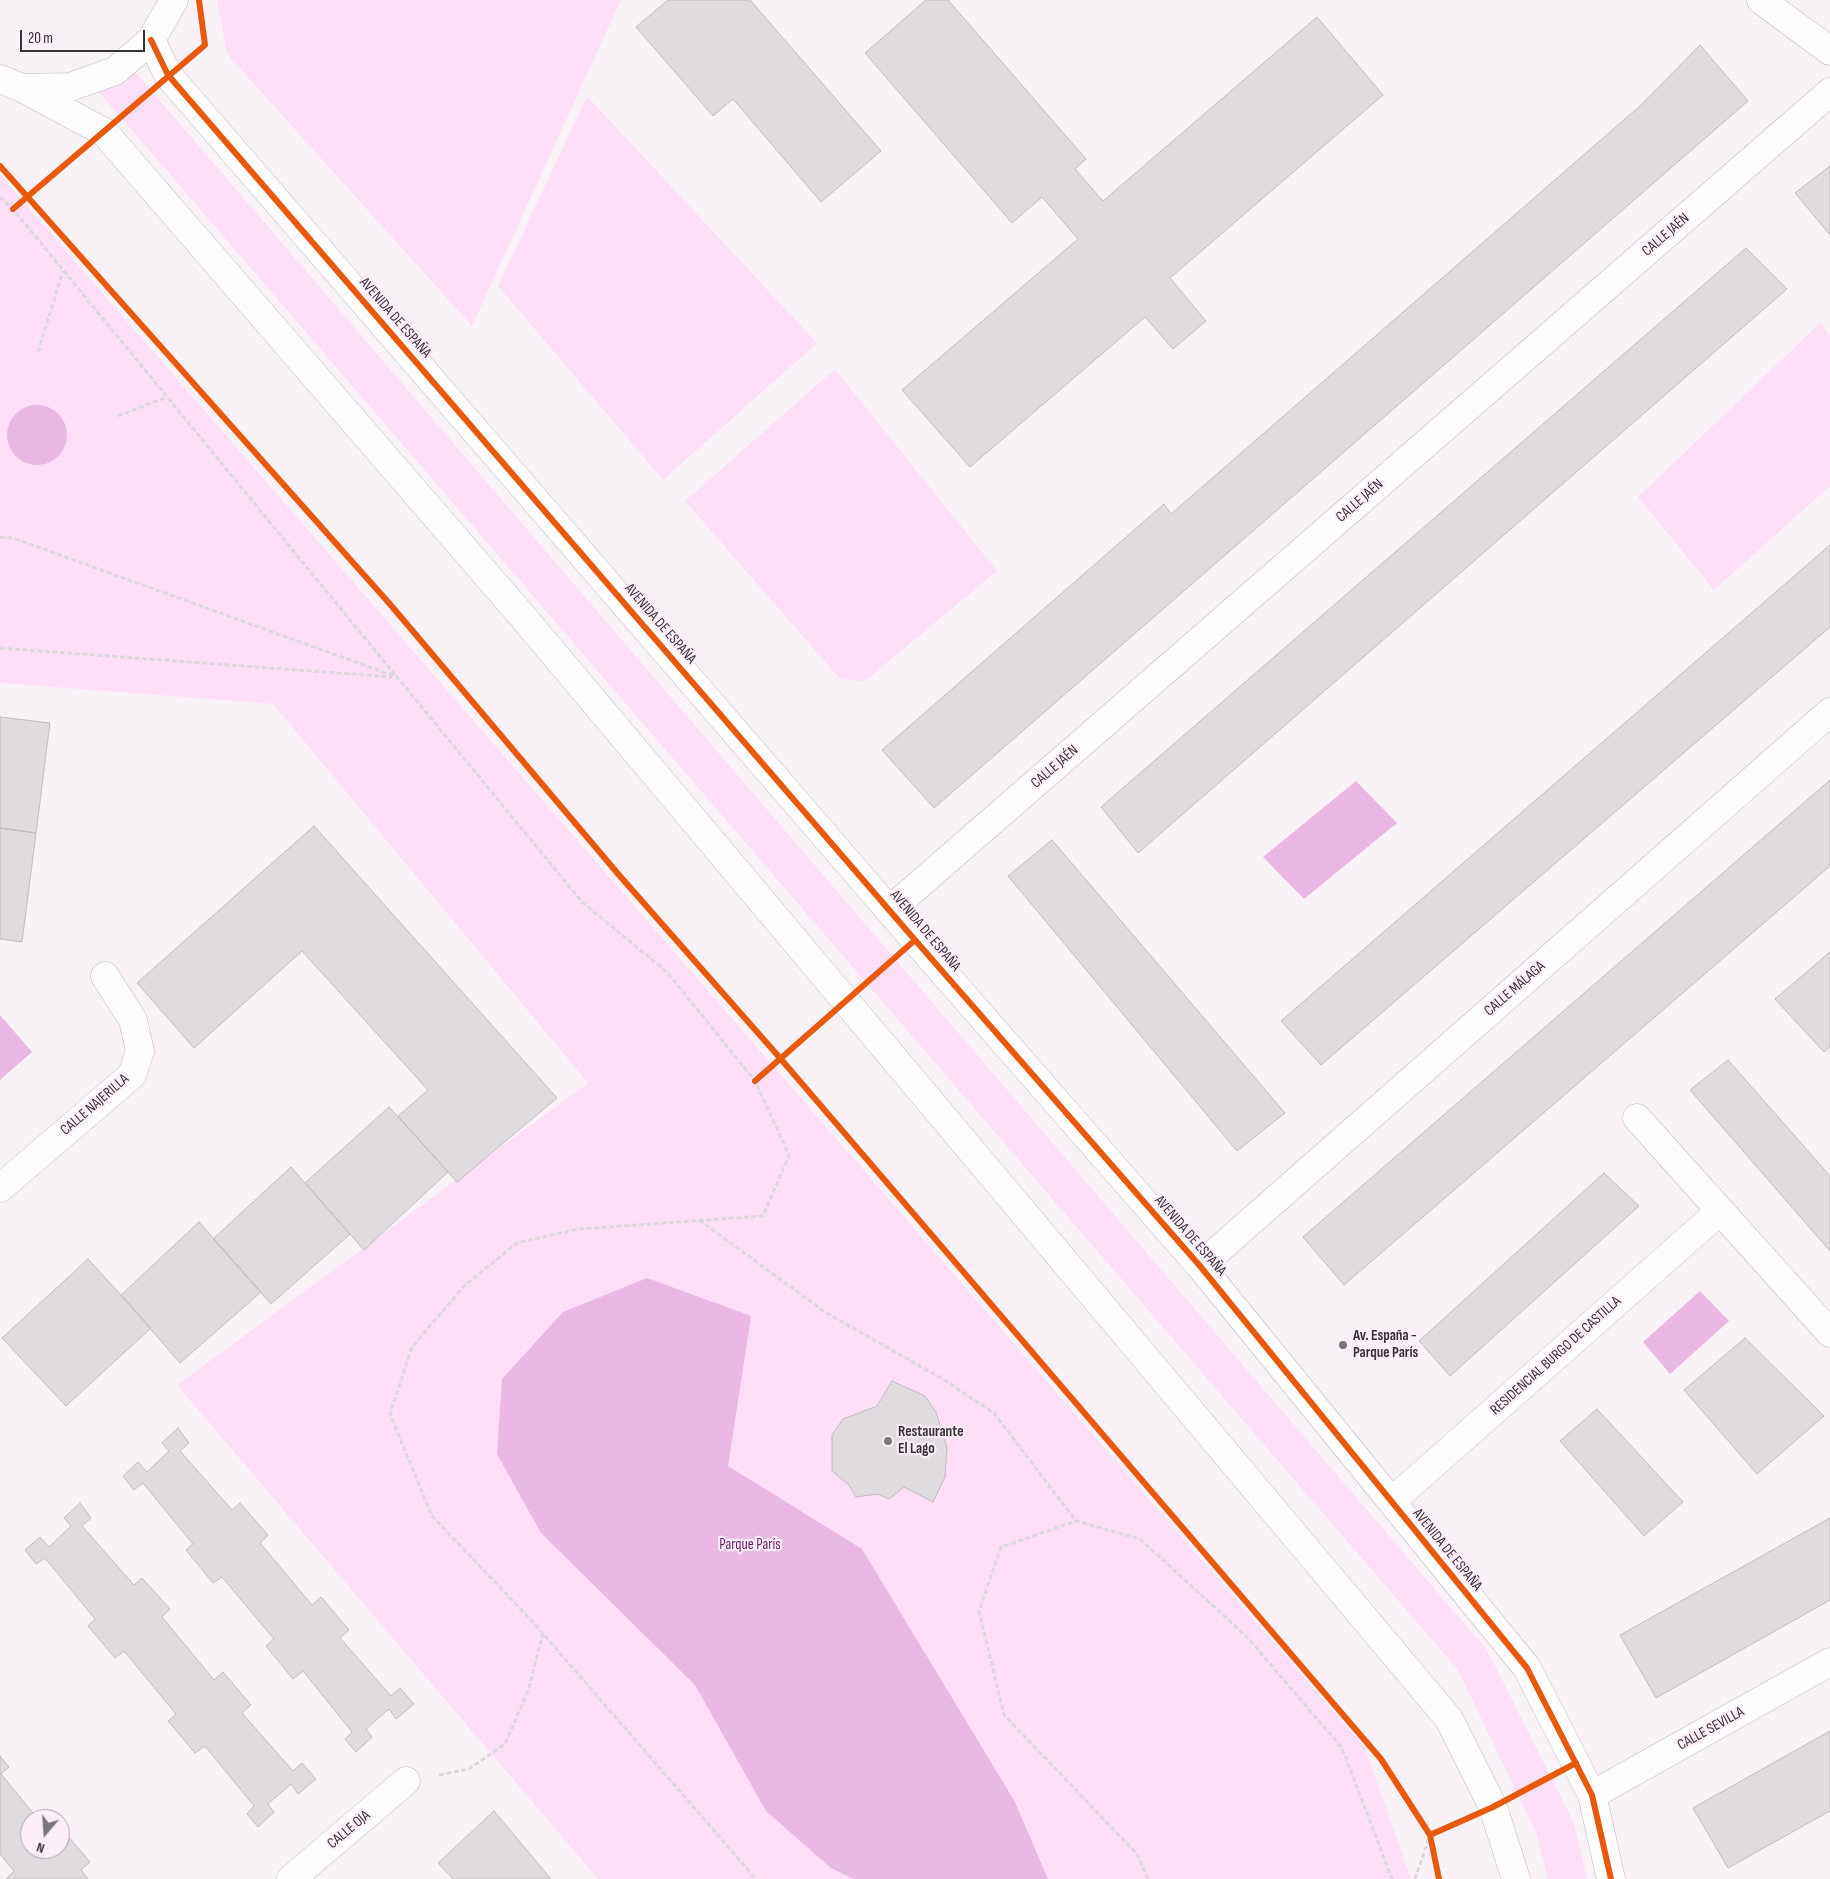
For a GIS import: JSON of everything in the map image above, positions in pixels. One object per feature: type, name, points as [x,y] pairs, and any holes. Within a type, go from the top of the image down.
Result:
[{"type":"street","points":[[11,84],[70,87],[114,71],[151,40],[174,0]]},
{"type":"street","points":[[1762,0],[1830,51]]},
{"type":"street","name":"AVENIDA DE ESPAÑA","points":[[151,40],[168,76],[1200,1266],[1526,1668],[1592,1795],[1611,1879]]},
{"type":"street","points":[[11,84],[104,132],[523,617],[1449,1719],[1493,1807],[1516,1879]]},
{"type":"street","name":"CALLE JAÉN","points":[[891,910],[1830,92]]},
{"type":"street","name":"CALLE MÁLAGA","points":[[1200,1266],[1830,712]]},
{"type":"street","name":"CALLE NAJERILLA","points":[[0,1188],[132,1075],[140,1051],[133,1020],[105,976]]},
{"type":"street","points":[[1637,1118],[1830,1333]]},
{"type":"street","name":"RESIDENCIAL BURGO DE CASTILLA","points":[[1392,1501],[1720,1211]]},
{"type":"street","name":"CALLE SEVILLA","points":[[1592,1795],[1830,1662]]},
{"type":"street","name":"CALLE OJA","points":[[291,1879],[406,1780]]},
{"type":"path","points":[[0,197],[13,209],[582,902],[667,972],[755,1081],[789,1155],[763,1216],[579,1229],[517,1244],[464,1286],[412,1347],[390,1414],[432,1516],[543,1633],[756,1879]]},
{"type":"path","points":[[38,352],[63,270]]},
{"type":"path","points":[[118,416],[167,397]]},
{"type":"path","points":[[0,537],[13,538],[397,677]]},
{"type":"path","points":[[0,648],[397,677]]},
{"type":"path","points":[[699,1220],[826,1312],[941,1378],[994,1413],[1076,1521]]},
{"type":"path","points":[[1148,1879],[1137,1854],[1004,1715],[979,1612],[1001,1548],[1076,1521],[1140,1539],[1246,1636],[1342,1748],[1392,1879]]},
{"type":"path","points":[[406,1780],[470,1769],[506,1744],[528,1692],[543,1633]]},
{"type":"path","points":[[1425,1827],[1430,1835],[1434,1853]]},
{"type":"path","points":[[1414,1879],[1430,1835]]},
{"type":"green space","points":[[217,0],[621,0],[472,326],[227,54]]},
{"type":"green space","points":[[132,68],[1487,1650],[1574,1823],[1587,1879],[1548,1879],[1537,1835],[1458,1670],[99,92]]},
{"type":"green space","points":[[587,96],[817,343],[663,480],[498,286]]},
{"type":"green space","name":"Parque París","points":[[0,175],[1365,1748],[1411,1879],[598,1879],[177,1385],[588,1083],[273,704],[0,683]]},
{"type":"green space","points":[[1820,323],[1830,335],[1830,486],[1714,590],[1638,497]]},
{"type":"green space","points":[[835,369],[997,571],[865,681],[840,679],[685,501]]},
{"type":"shaded area","points":[[37,405],[53,410],[58,414],[62,419],[67,435],[62,451],[58,456],[53,460],[37,465],[21,460],[16,456],[12,451],[7,435],[12,419],[16,414],[21,410]]},
{"type":"shaded area","points":[[1356,781],[1397,823],[1304,899],[1263,857]]},
{"type":"shaded area","points":[[0,1015],[32,1052],[0,1080]]},
{"type":"shaded area","points":[[647,1278],[751,1316],[728,1466],[862,1549],[1015,1802],[1048,1879],[854,1879],[831,1868],[766,1811],[695,1685],[541,1533],[497,1454],[502,1379],[563,1312]]},
{"type":"shaded area","points":[[1700,1291],[1729,1321],[1670,1374],[1643,1342]]},
{"type":"building","points":[[668,0],[750,0],[881,151],[821,202],[733,99],[713,116],[636,27]]},
{"type":"building","points":[[926,0],[948,0],[1086,159],[1075,169],[1103,201],[1317,17],[1383,95],[1170,278],[1206,321],[1173,349],[1145,317],[970,467],[902,390],[1078,239],[1042,197],[1012,223],[865,53]]},
{"type":"building","points":[[1700,45],[1748,101],[934,808],[882,750],[1164,504],[1171,514],[1641,105]]},
{"type":"building","points":[[1830,166],[1830,235],[1795,193]]},
{"type":"building","points":[[1746,248],[1787,289],[1138,853],[1101,807]]},
{"type":"building","points":[[1830,545],[1830,627],[1321,1065],[1281,1021]]},
{"type":"building","points":[[0,717],[50,723],[36,833],[0,828]]},
{"type":"building","points":[[1830,780],[1830,866],[1344,1285],[1303,1237]]},
{"type":"building","points":[[314,826],[557,1098],[457,1182],[398,1116],[428,1090],[302,951],[194,1048],[137,983]]},
{"type":"building","points":[[0,828],[36,833],[22,942],[0,939]]},
{"type":"building","points":[[1052,840],[1285,1113],[1237,1151],[1008,876]]},
{"type":"building","points":[[1830,952],[1830,1047],[1824,1052],[1775,999]]},
{"type":"building","points":[[1728,1060],[1830,1176],[1830,1251],[1690,1090]]},
{"type":"building","points":[[389,1107],[448,1172],[364,1250],[305,1183]]},
{"type":"building","points":[[291,1167],[350,1234],[271,1304],[213,1239]]},
{"type":"building","points":[[1604,1173],[1639,1206],[1450,1376],[1419,1341]]},
{"type":"building","points":[[199,1222],[261,1292],[180,1363],[121,1295]]},
{"type":"building","points":[[88,1259],[151,1328],[66,1406],[2,1338]]},
{"type":"building","points":[[1745,1338],[1824,1416],[1757,1474],[1684,1390]]},
{"type":"building","name":"Restaurante El Lago","points":[[892,1381],[925,1396],[936,1412],[947,1448],[945,1477],[933,1502],[904,1487],[889,1499],[878,1494],[856,1497],[849,1485],[832,1471],[832,1435],[843,1419],[877,1406]]},
{"type":"building","points":[[1597,1409],[1683,1502],[1644,1536],[1560,1441]]},
{"type":"building","points":[[178,1428],[189,1443],[180,1451],[232,1510],[240,1503],[268,1535],[260,1543],[312,1605],[321,1597],[349,1630],[340,1638],[391,1696],[400,1688],[414,1704],[396,1719],[389,1709],[366,1729],[372,1737],[356,1752],[345,1739],[352,1732],[303,1671],[293,1679],[266,1646],[274,1639],[222,1577],[213,1583],[186,1550],[193,1544],[143,1483],[134,1490],[123,1476],[138,1462],[147,1472],[169,1451],[162,1443]]},
{"type":"building","points":[[80,1503],[91,1518],[82,1526],[134,1585],[142,1578],[170,1609],[162,1617],[214,1680],[223,1672],[251,1705],[242,1713],[293,1771],[302,1763],[316,1779],[298,1794],[291,1784],[268,1804],[274,1812],[258,1827],[247,1814],[254,1806],[205,1746],[195,1753],[168,1721],[176,1714],[124,1651],[115,1658],[88,1626],[95,1619],[45,1558],[36,1564],[25,1550],[40,1537],[49,1547],[71,1526],[64,1518]]},
{"type":"building","points":[[1830,1518],[1830,1600],[1656,1698],[1620,1635]]},
{"type":"building","points":[[1830,1731],[1830,1811],[1728,1868],[1693,1808]]},
{"type":"building","points":[[0,1756],[9,1767],[1,1774],[30,1809],[20,1809],[20,1859],[70,1859],[70,1838],[90,1862],[81,1870],[88,1879],[6,1879],[14,1871],[0,1854]]},
{"type":"building","points":[[494,1811],[551,1879],[453,1879],[438,1863]]},
{"type":"cycle path","points":[[13,209],[205,45],[199,0]]},
{"type":"cycle path","points":[[151,40],[168,75],[915,940],[1200,1266],[1527,1668],[1592,1795],[1611,1879]]},
{"type":"cycle path","points":[[0,166],[389,603],[619,875],[780,1058],[1381,1759],[1430,1835],[1439,1879]]},
{"type":"cycle path","points":[[755,1081],[915,940]]},
{"type":"cycle path","points":[[1430,1835],[1493,1807],[1576,1763]]},
{"type":"place","name":"Av. España - Parque París","points":[[1343,1345]]},
{"type":"place","name":"Restaurante El Lago","points":[[888,1441]]}]
